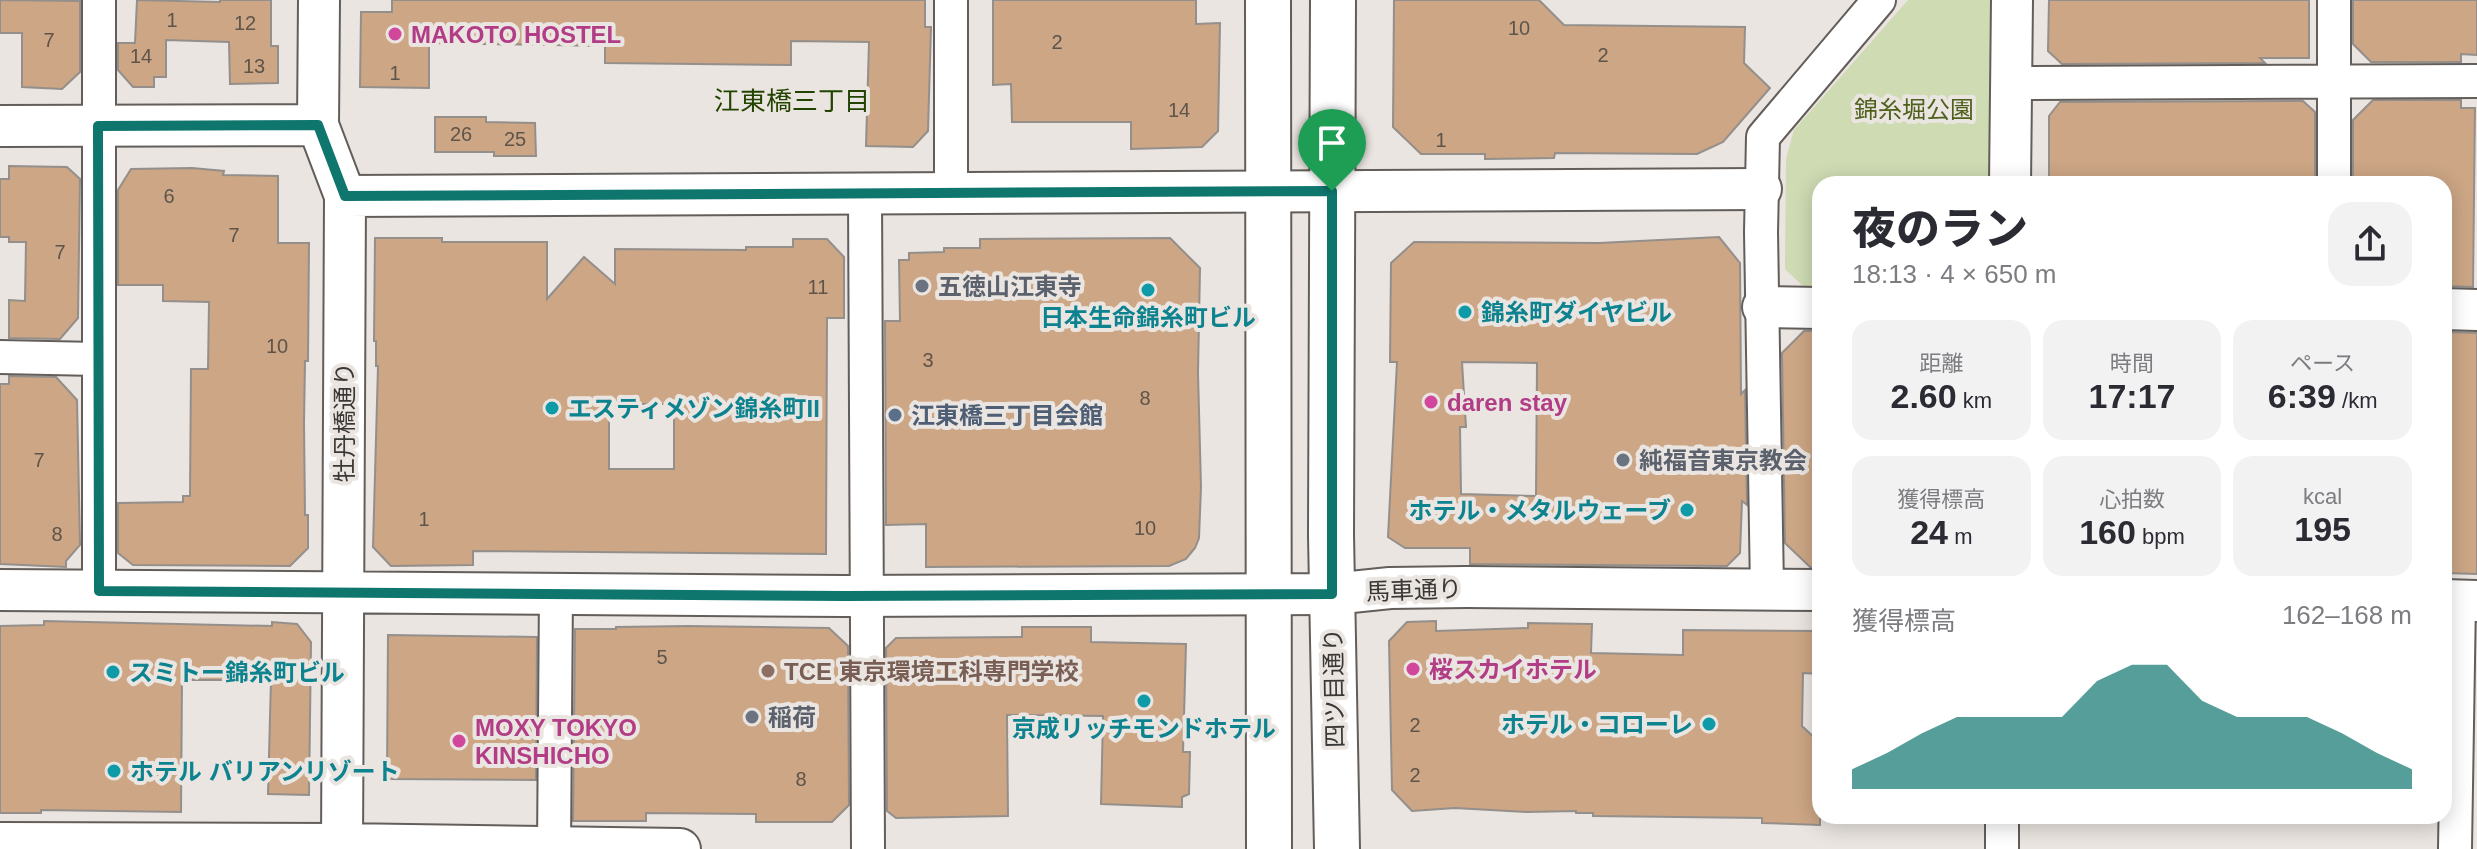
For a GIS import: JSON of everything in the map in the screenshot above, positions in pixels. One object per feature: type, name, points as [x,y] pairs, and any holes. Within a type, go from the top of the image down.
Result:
[{"type":"main road","points":[[1268,0],[1269,849]]},
{"type":"main road","name":"四ツ目通り","points":[[1333,0],[1332,594],[1338,849]]},
{"type":"street","points":[[99,0],[99,591]]},
{"type":"street","name":"牡丹橋通り","points":[[319,0],[318,125],[345,196],[342,846]]},
{"type":"street","points":[[951,0],[951,193]]},
{"type":"street","points":[[1767,589],[1761,189],[1763,137],[1879,0]]},
{"type":"street","points":[[2010,176],[2012,0]]},
{"type":"street","points":[[2334,0],[2334,176]]},
{"type":"street","points":[[2011,83],[2477,81]]},
{"type":"street","points":[[0,126],[318,125]]},
{"type":"street","points":[[345,196],[1761,189]]},
{"type":"street","points":[[865,193],[868,849]]},
{"type":"street","points":[[1763,307],[1812,308]]},
{"type":"street","points":[[2452,309],[2477,310]]},
{"type":"street","points":[[0,357],[97,359]]},
{"type":"street","name":"馬車通り","points":[[0,590],[867,596],[1332,594],[1390,588],[1466,587],[1812,590]]},
{"type":"street","points":[[554,847],[556,592]]},
{"type":"street","points":[[2455,849],[2460,600]]},
{"type":"street","points":[[2002,824],[2002,849]]},
{"type":"street","points":[[0,843],[680,849]]},
{"type":"green space","name":"錦糸堀公園","points":[[1908,0],[1992,0],[1989,176],[1812,176],[1812,287],[1804,287],[1785,269],[1786,159],[1794,130]]},
{"type":"building","points":[[0,0],[80,1],[80,72],[62,89],[22,87],[22,33],[0,33]]},
{"type":"building","points":[[137,0],[271,0],[271,46],[278,46],[278,83],[230,84],[229,42],[166,40],[166,77],[154,77],[154,87],[133,87],[118,70],[118,43],[135,43]]},
{"type":"building","points":[[392,0],[925,0],[925,27],[931,27],[928,131],[913,147],[866,146],[869,42],[791,41],[791,65],[605,63],[605,46],[429,43],[429,88],[360,87],[361,12],[392,12]]},
{"type":"building","points":[[993,0],[1196,0],[1196,24],[1220,23],[1218,131],[1202,147],[1131,149],[1131,122],[1012,122],[1011,84],[993,85]]},
{"type":"building","points":[[1394,0],[1539,0],[1564,25],[1745,27],[1744,63],[1770,88],[1723,142],[1697,154],[1555,153],[1554,158],[1485,159],[1485,154],[1421,154],[1393,127]]},
{"type":"building","points":[[2049,0],[2309,0],[2309,58],[2260,58],[2265,63],[2062,64],[2048,51]]},
{"type":"building","points":[[2353,0],[2477,0],[2477,55],[2461,54],[2461,62],[2371,62],[2353,44]]},
{"type":"building","points":[[2373,100],[2461,100],[2461,108],[2475,108],[2473,287],[2452,286],[2452,176],[2353,176],[2353,120]]},
{"type":"building","points":[[2303,101],[2315,112],[2315,176],[2049,176],[2049,116],[2060,102]]},
{"type":"building","points":[[435,117],[486,117],[486,122],[535,123],[536,156],[435,152]]},
{"type":"building","points":[[9,166],[67,167],[80,179],[78,318],[60,339],[9,338],[9,300],[25,301],[26,242],[9,242],[9,237],[0,237],[0,179],[9,179]]},
{"type":"building","points":[[131,169],[224,171],[223,175],[278,176],[278,243],[309,243],[304,423],[308,548],[290,566],[133,565],[118,553],[118,503],[183,502],[183,496],[190,496],[191,369],[208,369],[209,302],[163,301],[163,285],[118,285],[118,190]]},
{"type":"building","points":[[1719,237],[1740,263],[1741,394],[1745,390],[1747,505],[1742,501],[1740,553],[1727,566],[1470,564],[1470,548],[1405,548],[1388,537],[1397,362],[1390,362],[1391,263],[1414,242],[1599,243]],"holes":[[[1462,362],[1537,363],[1536,496],[1461,494],[1460,427],[1466,427]]]},
{"type":"building","points":[[375,238],[442,238],[442,242],[547,242],[547,299],[584,257],[615,284],[615,249],[746,250],[746,247],[793,247],[793,239],[827,239],[844,257],[844,318],[827,318],[826,554],[473,551],[473,565],[391,566],[373,547],[378,366],[374,341]],"holes":[[[609,404],[674,404],[674,469],[609,469]]]},
{"type":"building","points":[[1170,238],[1200,268],[1198,373],[1201,487],[1199,538],[1195,548],[1186,559],[1169,566],[926,567],[926,524],[886,525],[885,321],[900,321],[899,260],[909,260],[909,253],[944,252],[944,248],[980,248],[980,239]]},
{"type":"building","points":[[1804,331],[1812,331],[1812,567],[1785,543],[1782,353]]},
{"type":"building","points":[[2452,332],[2477,333],[2477,574],[2452,573]]},
{"type":"building","points":[[9,376],[56,377],[77,400],[80,545],[66,561],[66,567],[0,564],[0,384],[9,384]]},
{"type":"building","points":[[44,621],[297,624],[311,642],[309,795],[268,794],[271,680],[182,680],[181,812],[41,810],[41,813],[0,813],[0,626],[44,625]]},
{"type":"building","points":[[1436,621],[1436,631],[1528,628],[1528,623],[1592,624],[1591,653],[1683,655],[1683,630],[1812,631],[1812,674],[1803,673],[1802,726],[1812,735],[1812,824],[1820,825],[1762,823],[1762,818],[1593,816],[1593,813],[1576,811],[1455,808],[1412,811],[1392,790],[1389,641],[1407,622]]},
{"type":"building","points":[[688,626],[829,628],[848,646],[849,805],[832,822],[756,822],[756,814],[646,813],[646,821],[573,821],[575,629]]},
{"type":"building","points":[[1022,627],[1091,627],[1091,642],[1186,644],[1183,752],[1190,752],[1189,794],[1182,797],[1182,807],[1101,804],[1103,716],[1007,715],[1008,816],[896,818],[887,811],[886,648],[896,638],[1022,637]]},
{"type":"building","name":"MOXY TOKYO KINSHICHO","points":[[388,635],[537,637],[536,780],[387,779]]},
{"type":"place","name":"MAKOTO HOSTEL","points":[[395,34]]},
{"type":"place","name":"五徳山江東寺","points":[[922,286]]},
{"type":"place","name":"日本生命錦糸町ビル","points":[[1148,290]]},
{"type":"place","name":"錦糸町ダイヤビル","points":[[1465,312]]},
{"type":"place","name":"daren stay","points":[[1431,402]]},
{"type":"place","name":"エスティメゾン錦糸町II","points":[[552,408]]},
{"type":"place","name":"江東橋三丁目会館","points":[[895,415]]},
{"type":"place","name":"純福音東京教会","points":[[1623,460]]},
{"type":"place","name":"ホテル・メタルウェーブ","points":[[1687,510]]},
{"type":"place","name":"桜スカイホテル","points":[[1413,669]]},
{"type":"place","name":"TCE 東京環境工科専門学校","points":[[768,671]]},
{"type":"place","name":"スミトー錦糸町ビル","points":[[113,672]]},
{"type":"place","name":"京成リッチモンドホテル","points":[[1144,701]]},
{"type":"place","name":"稲荷","points":[[752,717]]},
{"type":"place","name":"ホテル・コローレ","points":[[1709,724]]},
{"type":"place","name":"MOXY TOKYO KINSHICHO","points":[[459,741]]},
{"type":"place","name":"ホテル バリアンリゾート","points":[[114,771]]},
{"type":"district","name":"江東橋三丁目","points":[[792,101]]},
{"type":"route","points":[[318,125],[345,196],[1332,191],[1332,594],[845,596],[99,591],[98,126],[318,125]]}]
